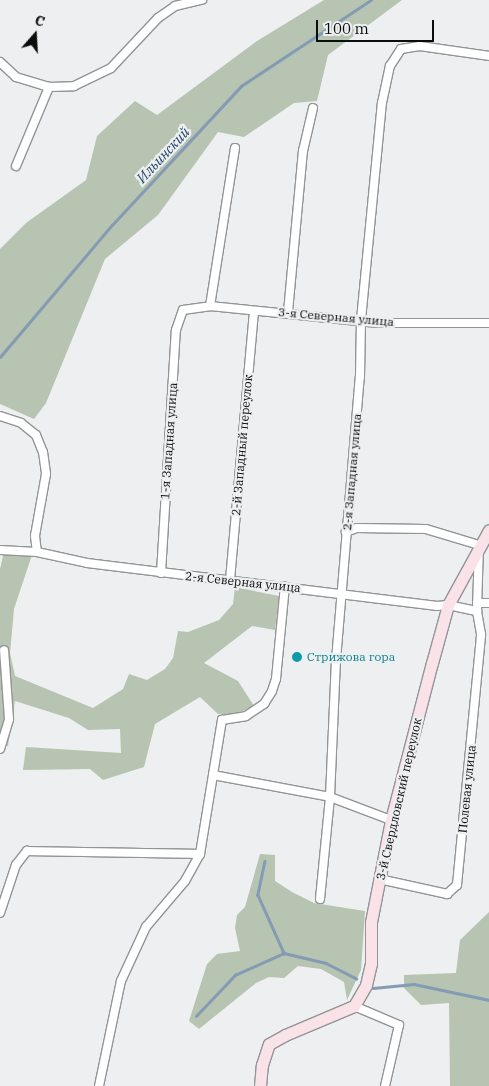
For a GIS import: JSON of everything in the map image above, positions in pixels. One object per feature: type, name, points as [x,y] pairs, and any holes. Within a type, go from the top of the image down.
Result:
[{"type":"main road","points":[[448,605],[479,545],[489,530]]},
{"type":"main road","name":"3-й Свердловский переулок","points":[[354,1006],[366,985],[371,963],[371,922],[391,820],[448,605]]},
{"type":"main road","points":[[260,1086],[262,1065],[269,1044],[285,1035],[354,1006]]},
{"type":"street","points":[[0,62],[16,77],[49,87],[74,86],[111,68],[158,18],[176,6],[202,0]]},
{"type":"street","name":"2-я Западная улица","points":[[320,900],[330,797],[341,592],[362,320],[382,103],[390,66],[401,49],[420,46],[489,56]]},
{"type":"street","points":[[16,166],[49,87]]},
{"type":"street","points":[[288,312],[304,151],[313,108]]},
{"type":"street","points":[[210,306],[236,148]]},
{"type":"street","name":"3-я Северная улица","points":[[183,310],[210,306],[362,320],[489,323]]},
{"type":"street","name":"1-я Западная улица","points":[[161,572],[176,330],[183,310]]},
{"type":"street","name":"2-й Западный переулок","points":[[230,580],[254,311]]},
{"type":"street","points":[[0,416],[21,423],[36,435],[43,452],[46,474],[35,536],[38,552]]},
{"type":"street","points":[[346,532],[357,528],[426,529],[479,545],[477,607]]},
{"type":"street","name":"2-я Северная улица","points":[[0,550],[38,552],[87,563],[341,592],[437,606],[477,607],[489,603]]},
{"type":"street","points":[[99,1086],[122,981],[146,927],[185,882],[200,854],[222,720],[246,716],[264,704],[272,691],[276,679],[285,586]]},
{"type":"street","name":"Полевая улица","points":[[379,879],[447,894],[457,884],[481,634],[477,607]]},
{"type":"street","points":[[0,749],[9,719],[4,650]]},
{"type":"street","points":[[213,775],[330,797],[391,820]]},
{"type":"street","points":[[0,913],[16,865],[27,851],[200,854]]},
{"type":"street","points":[[354,1006],[399,1025],[386,1086]]},
{"type":"green space","points":[[324,0],[402,0],[328,55],[317,101],[294,103],[244,137],[218,132],[158,215],[105,259],[46,403],[34,419],[0,404],[0,249],[26,223],[86,180],[97,136],[135,101],[157,115],[257,41]]},
{"type":"green space","points":[[4,552],[32,555],[14,609],[10,653],[15,676],[93,708],[123,689],[129,674],[147,680],[165,669],[173,658],[178,631],[188,632],[219,620],[233,604],[235,587],[279,596],[275,630],[252,626],[204,663],[238,681],[254,706],[236,714],[218,714],[200,697],[155,724],[144,767],[103,780],[90,769],[23,770],[26,747],[121,753],[120,729],[88,730],[69,718],[15,701],[8,746],[0,744],[0,569]]},
{"type":"green space","points":[[260,854],[275,855],[275,881],[292,892],[314,903],[365,911],[361,970],[347,1000],[344,982],[321,969],[298,966],[284,978],[269,977],[256,983],[199,1029],[189,1021],[207,964],[217,954],[240,951],[235,928],[237,915],[245,907]]},
{"type":"green space","points":[[489,912],[489,1086],[450,1086],[449,1003],[421,1005],[404,988],[404,975],[456,973],[460,940]]},
{"type":"waterway","name":"Ильинский","points":[[0,357],[112,225],[241,86],[371,0]]},
{"type":"waterway","points":[[265,861],[258,895],[284,953]]},
{"type":"waterway","points":[[196,1016],[235,975],[284,953],[326,963],[356,978]]},
{"type":"waterway","points":[[373,988],[414,984],[489,1000]]},
{"type":"place","name":"Стрижова гора","points":[[297,657]]}]
